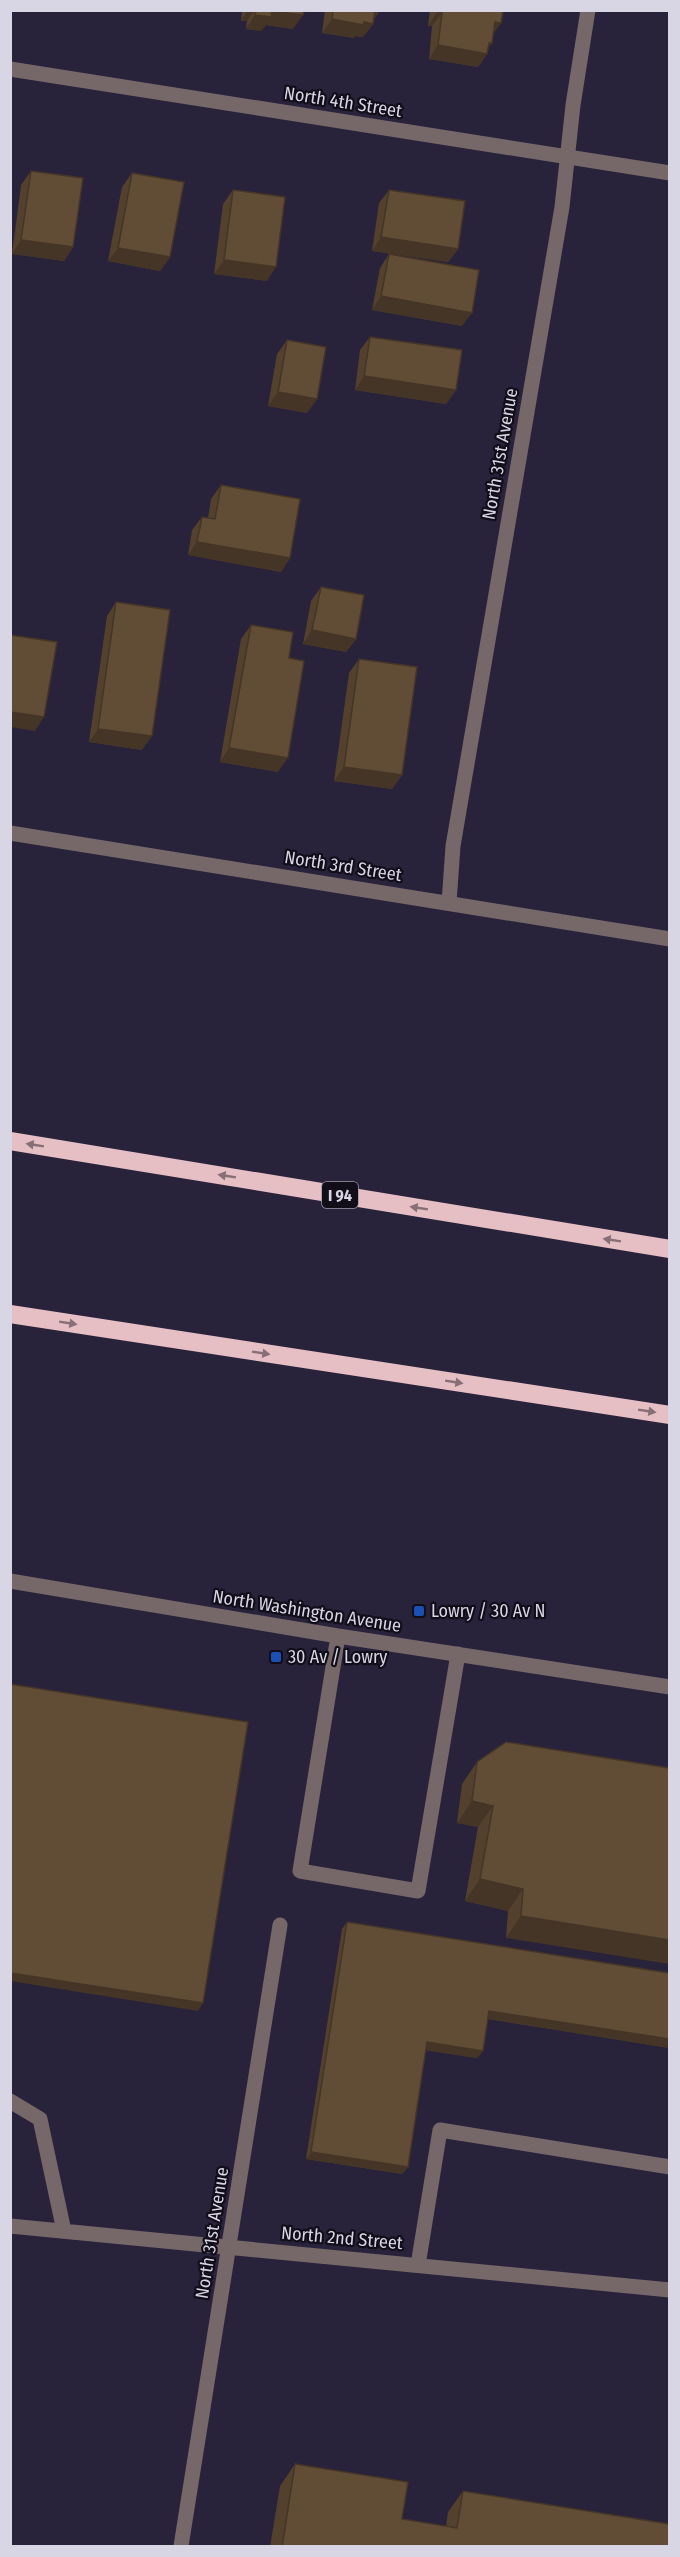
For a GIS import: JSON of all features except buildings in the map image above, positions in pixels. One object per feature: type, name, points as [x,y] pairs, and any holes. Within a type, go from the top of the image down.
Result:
[{"type":"highway","name":"I 94","points":[[10,1141],[669,1249]]},
{"type":"highway","points":[[10,1314],[669,1415]]},
{"type":"street","name":"North 31st Avenue","points":[[449,903],[453,846],[562,207],[588,10]]},
{"type":"street","name":"North 4th Street","points":[[10,69],[669,173]]},
{"type":"street","name":"North 3rd Street","points":[[10,833],[669,939]]},
{"type":"street","name":"North Washington Avenue","points":[[10,1581],[338,1636],[669,1687]]},
{"type":"street","points":[[338,1636],[300,1871],[418,1892],[458,1654]]},
{"type":"street","name":"North 31st Avenue","points":[[181,2547],[280,1925]]},
{"type":"street","points":[[10,2101],[40,2119],[64,2231]]},
{"type":"street","points":[[418,2265],[440,2130],[669,2167]]},
{"type":"street","name":"North 2nd Street","points":[[10,2226],[669,2290]]},
{"type":"place","name":"Lowry / 30 Av N","points":[[419,1611]]},
{"type":"place","name":"30 Av / Lowry","points":[[276,1657]]}]
